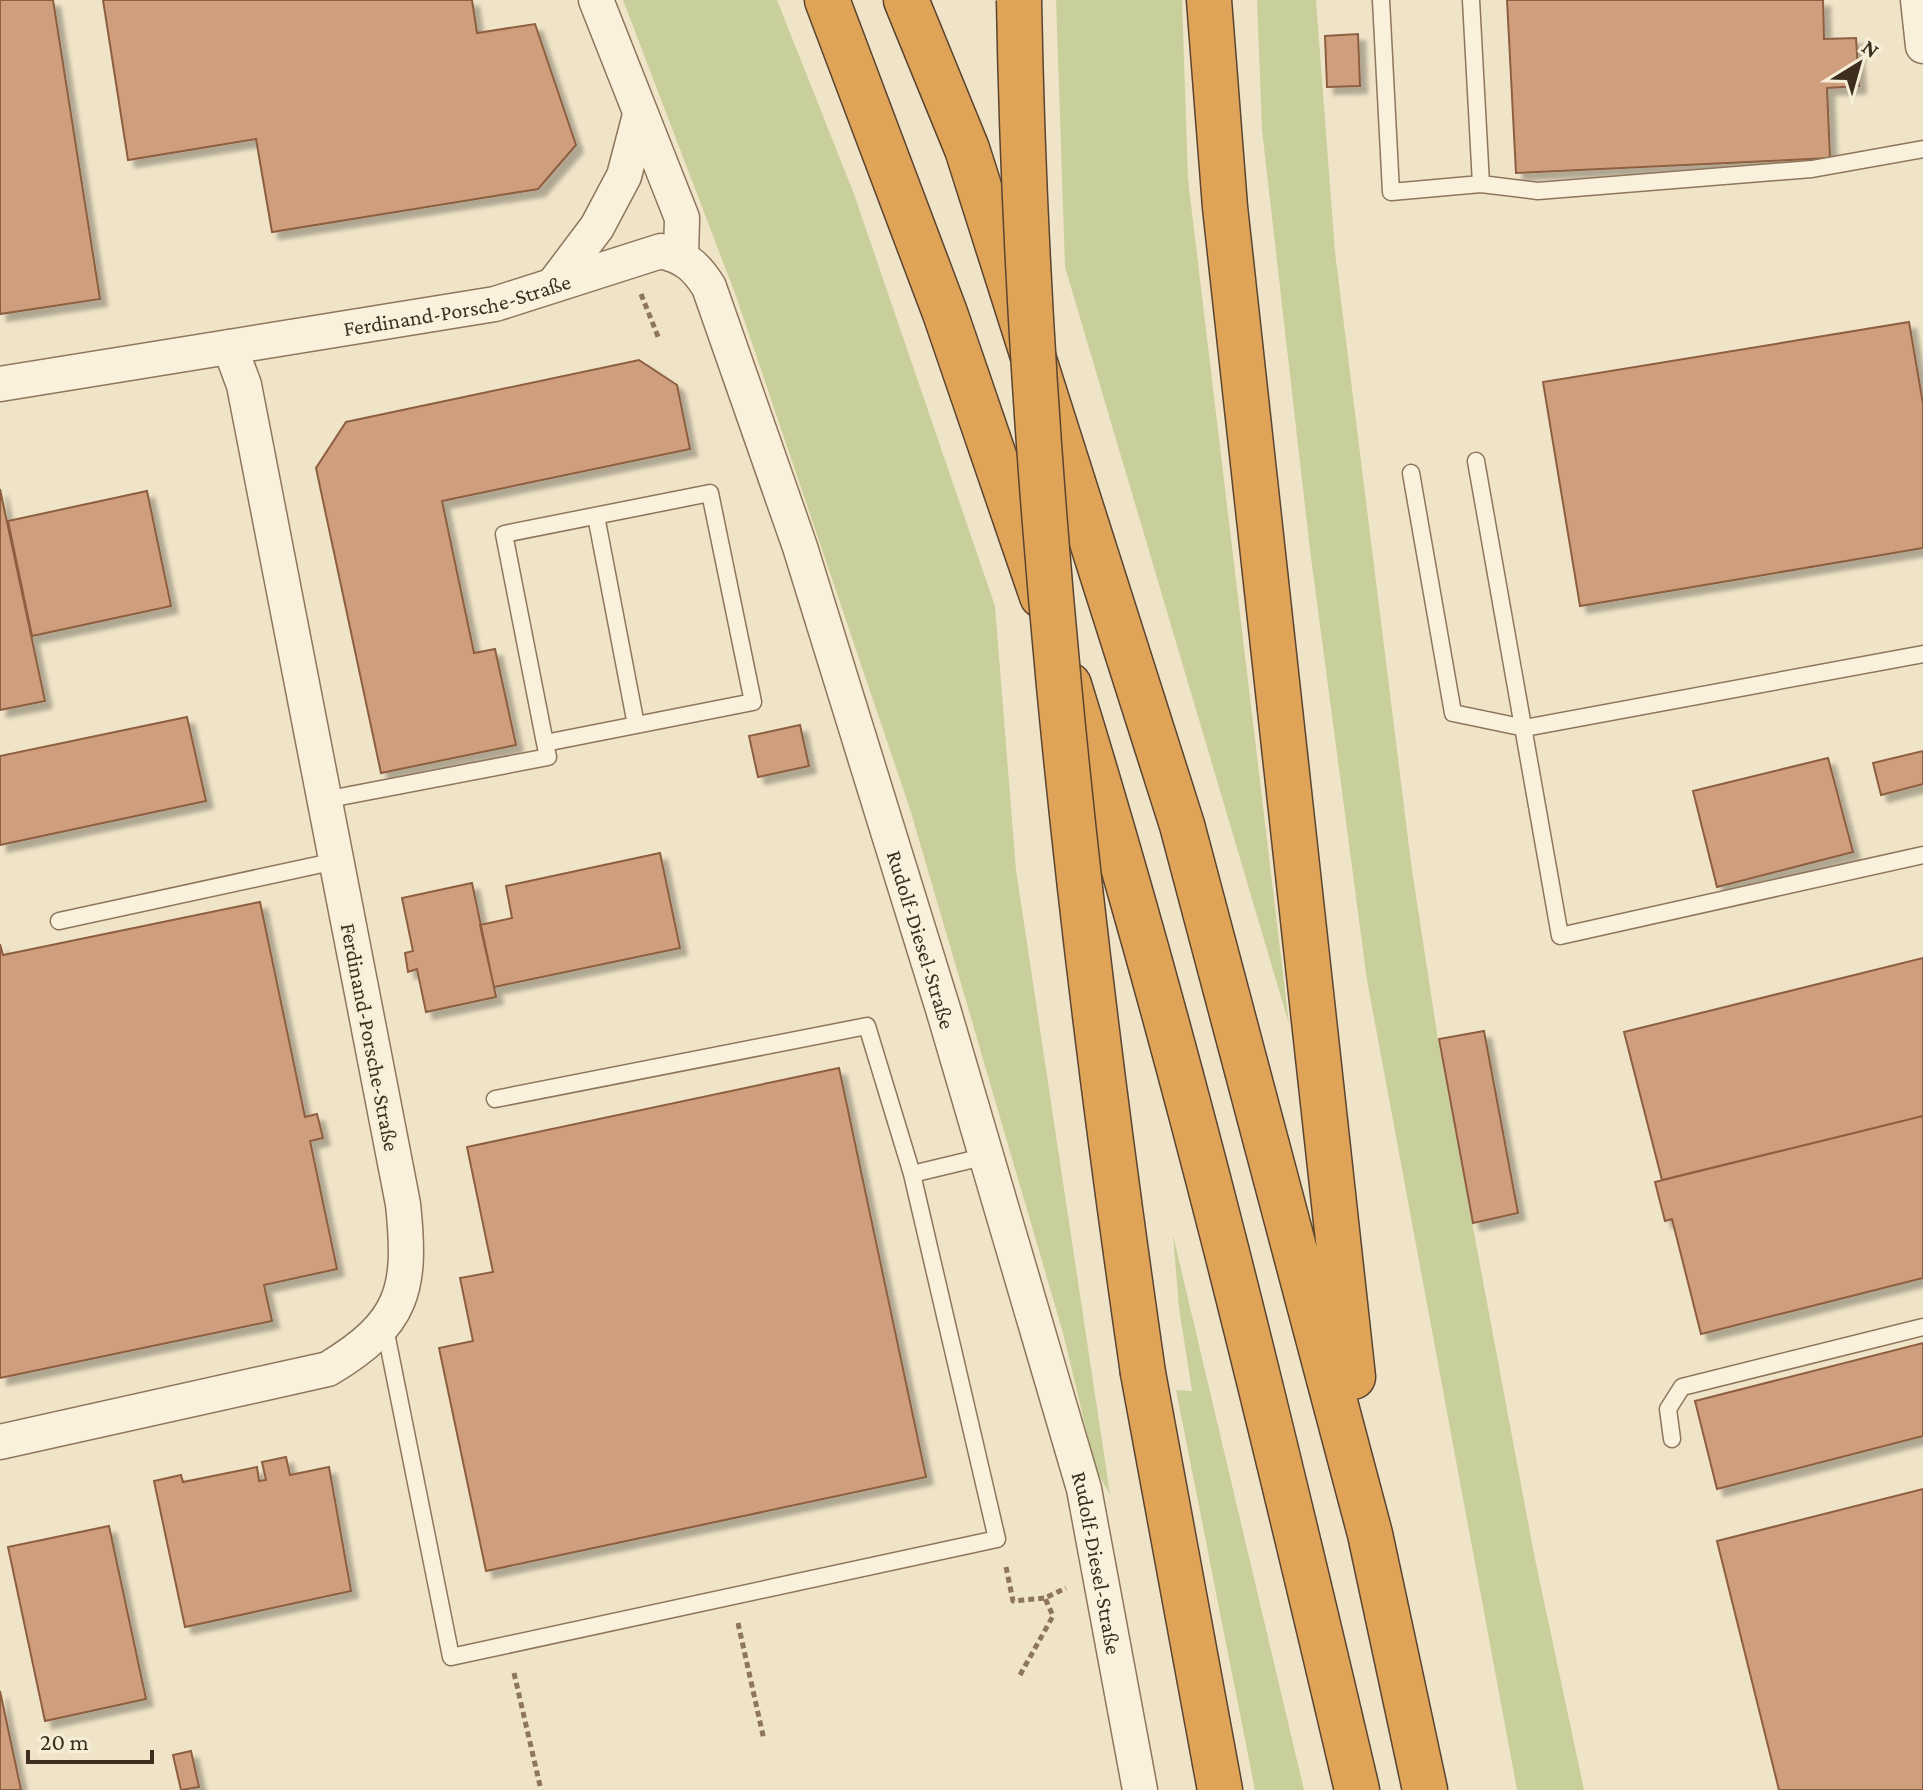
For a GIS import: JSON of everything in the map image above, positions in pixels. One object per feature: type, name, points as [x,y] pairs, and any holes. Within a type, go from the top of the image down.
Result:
[{"type":"highway","points":[[827,0],[858,75],[1011,500],[1086,739],[1262,1385],[1357,1790]]},
{"type":"highway","points":[[906,0],[967,149],[1182,825],[1370,1534],[1425,1790]]},
{"type":"highway","points":[[1019,0],[1027,234],[1059,691],[1102,1086],[1143,1373],[1220,1790]]},
{"type":"highway","points":[[1209,0],[1227,223],[1370,1534]]},
{"type":"street","points":[[596,0],[682,218],[681,256]]},
{"type":"street","points":[[1918,0],[1923,46]]},
{"type":"street","points":[[554,284],[597,227],[624,176],[640,115]]},
{"type":"street","name":"Ferdinand-Porsche-Straße","points":[[0,384],[495,304],[661,251],[681,256]]},
{"type":"street","name":"Rudolf-Diesel-Straße","points":[[681,256],[698,269],[709,287],[794,530],[987,1156],[1084,1489],[1140,1790]]},
{"type":"street","name":"Ferdinand-Porsche-Straße","points":[[0,1442],[328,1369],[367,1345],[397,1306],[408,1255],[403,1204],[244,385],[230,347]]},
{"type":"lane","points":[[1381,0],[1391,192],[1481,184],[1538,191],[1812,169],[1923,149]]},
{"type":"lane","points":[[1471,0],[1481,184]]},
{"type":"lane","points":[[1476,461],[1560,936],[1923,855]]},
{"type":"lane","points":[[1411,473],[1453,713],[1525,728],[1923,654]]},
{"type":"lane","points":[[324,800],[548,757],[545,743],[504,534],[710,493],[753,702],[545,743]]},
{"type":"lane","points":[[596,516],[636,725]]},
{"type":"lane","points":[[59,921],[336,861]]},
{"type":"lane","points":[[384,1323],[451,1657],[997,1539],[912,1174],[867,1026],[495,1099]]},
{"type":"lane","points":[[912,1174],[987,1156]]},
{"type":"lane","points":[[1672,1439],[1668,1409],[1682,1387],[1923,1327]]},
{"type":"path","points":[[997,1539],[1013,1601],[1045,1598],[1074,1584]]},
{"type":"path","points":[[731,1595],[764,1740]]},
{"type":"path","points":[[1020,1675],[1053,1616],[1045,1598]]},
{"type":"path","points":[[507,1644],[541,1790]]},
{"type":"green space","points":[[623,0],[777,0],[854,194],[995,606],[1016,870],[1110,1494],[1096,1471],[1063,1333],[910,809],[736,296]]},
{"type":"green space","points":[[1056,0],[1182,0],[1188,179],[1289,1024],[1065,267]]},
{"type":"green space","points":[[1257,0],[1316,0],[1335,252],[1411,863],[1438,1040],[1534,1554],[1584,1790],[1517,1790],[1367,980],[1310,550],[1262,130]]},
{"type":"green space","points":[[1173,1235],[1304,1790],[1255,1790],[1176,1390],[1192,1391],[1179,1308]]},
{"type":"building","points":[[0,0],[53,0],[100,299],[0,314]]},
{"type":"building","points":[[103,0],[472,0],[477,33],[535,24],[576,145],[538,189],[272,232],[256,139],[128,160]]},
{"type":"building","points":[[1507,0],[1823,0],[1824,39],[1856,38],[1859,86],[1827,88],[1830,158],[1516,173]]},
{"type":"building","points":[[1358,34],[1360,86],[1327,87],[1325,36]]},
{"type":"building","points":[[1909,322],[1923,404],[1923,548],[1580,606],[1543,382]]},
{"type":"building","points":[[639,360],[677,385],[690,449],[442,501],[474,653],[495,649],[516,745],[381,773],[316,468],[346,422]]},
{"type":"building","points":[[0,489],[45,701],[0,710]]},
{"type":"building","points":[[147,491],[171,606],[32,636],[8,521]]},
{"type":"building","points":[[187,717],[206,801],[0,845],[0,756]]},
{"type":"building","points":[[800,725],[809,766],[758,777],[749,736]]},
{"type":"building","points":[[1923,751],[1923,784],[1881,795],[1873,763]]},
{"type":"building","points":[[1828,758],[1853,852],[1717,887],[1693,791]]},
{"type":"building","points":[[660,853],[680,948],[494,987],[480,925],[512,918],[506,886]]},
{"type":"building","points":[[472,883],[496,997],[426,1012],[417,969],[408,972],[405,953],[413,951],[402,898]]},
{"type":"building","points":[[260,902],[305,1117],[317,1114],[323,1138],[310,1141],[337,1269],[264,1285],[272,1321],[0,1378],[0,944],[3,955]]},
{"type":"building","points":[[1923,958],[1923,1116],[1662,1180],[1624,1032]]},
{"type":"building","points":[[1484,1031],[1518,1213],[1473,1223],[1439,1039]]},
{"type":"building","points":[[839,1068],[926,1477],[486,1571],[439,1348],[473,1341],[460,1278],[493,1272],[467,1147]]},
{"type":"building","points":[[1923,1116],[1923,1278],[1701,1334],[1672,1219],[1665,1221],[1655,1182]]},
{"type":"building","points":[[1923,1343],[1923,1436],[1717,1489],[1695,1401]]},
{"type":"building","points":[[286,1457],[290,1475],[329,1467],[351,1591],[185,1627],[154,1481],[181,1475],[183,1482],[257,1467],[259,1481],[266,1480],[262,1462]]},
{"type":"building","points":[[1923,1489],[1923,1790],[1779,1790],[1717,1541]]},
{"type":"building","points":[[109,1526],[146,1699],[45,1721],[8,1547]]},
{"type":"building","points":[[0,1691],[21,1790],[0,1790]]},
{"type":"building","points":[[191,1751],[199,1787],[181,1790],[173,1755]]}]
